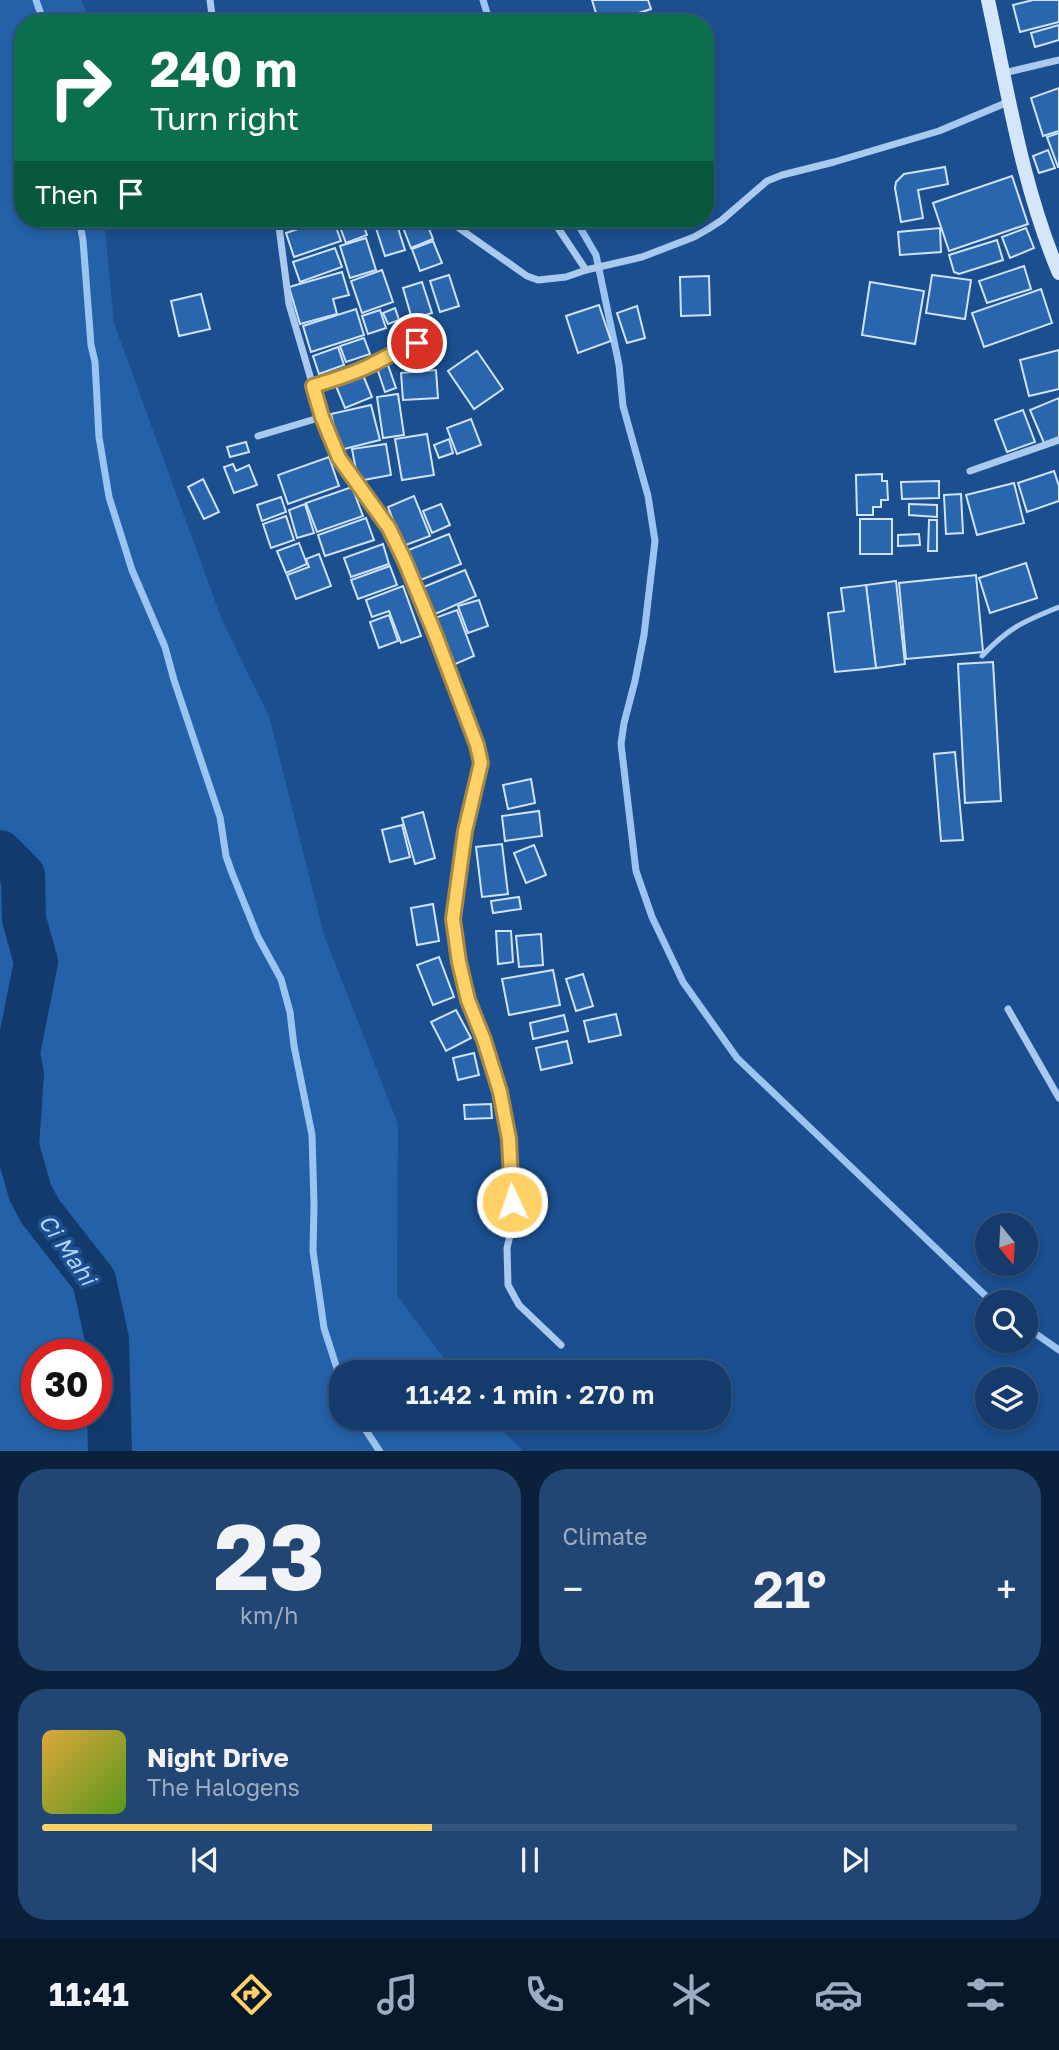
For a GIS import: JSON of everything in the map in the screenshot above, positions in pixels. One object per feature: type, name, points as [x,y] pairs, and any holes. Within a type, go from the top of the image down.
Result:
[{"type":"street","points":[[988,0],[1008,102],[1044,238],[1059,273]]},
{"type":"street","points":[[1004,73],[1059,60]]},
{"type":"street","points":[[714,225],[766,181],[782,174],[834,162],[939,131],[1008,102]]},
{"type":"street","points":[[279,228],[289,304],[322,417],[339,458],[389,528],[404,559],[477,745],[481,763],[465,831],[453,919],[459,962],[468,1000],[500,1092],[509,1139],[513,1223],[507,1248],[508,1285],[519,1306],[561,1345]]},
{"type":"street","points":[[459,228],[527,276],[538,280],[566,277],[642,257],[694,237],[709,228]]},
{"type":"street","points":[[558,228],[586,270]]},
{"type":"street","points":[[313,386],[347,376],[398,349],[417,343]]},
{"type":"street","points":[[258,436],[322,417]]},
{"type":"street","points":[[970,471],[1059,440]]},
{"type":"street","points":[[1008,1009],[1059,1098]]},
{"type":"lane","points":[[982,656],[1016,625],[1059,607]]},
{"type":"shaded area","points":[[0,0],[81,0],[87,14],[14,14],[14,228],[105,228],[114,323],[222,620],[269,716],[324,935],[398,1124],[397,1295],[445,1360],[329,1360],[329,1430],[502,1430],[523,1451],[0,1451]]},
{"type":"building","points":[[592,0],[648,0],[651,9],[636,14],[596,14]]},
{"type":"building","points":[[1033,0],[1059,0],[1059,22],[1020,32],[1013,5]]},
{"type":"building","points":[[1059,25],[1059,40],[1035,47],[1031,33]]},
{"type":"building","points":[[1059,88],[1059,131],[1043,136],[1031,98]]},
{"type":"building","points":[[1059,133],[1059,167],[1058,167],[1047,137]]},
{"type":"building","points":[[1048,150],[1055,168],[1039,173],[1033,156]]},
{"type":"building","points":[[945,167],[948,184],[918,190],[923,218],[901,222],[896,182],[904,174]]},
{"type":"building","points":[[1012,176],[1028,224],[949,251],[933,203]]},
{"type":"building","points":[[301,228],[336,228],[341,241],[294,257],[286,233]]},
{"type":"building","points":[[340,228],[364,228],[367,235],[346,243]]},
{"type":"building","points":[[376,228],[398,228],[405,250],[385,256]]},
{"type":"building","points":[[403,228],[429,228],[433,239],[411,248]]},
{"type":"building","points":[[940,228],[941,252],[900,255],[898,232]]},
{"type":"building","points":[[1026,228],[1034,248],[1010,258],[1002,237]]},
{"type":"building","points":[[366,238],[376,270],[350,278],[340,246]]},
{"type":"building","points":[[997,240],[1003,260],[959,274],[954,272],[949,255]]},
{"type":"building","points":[[433,241],[442,263],[420,271],[412,249]]},
{"type":"building","points":[[335,248],[342,267],[300,282],[293,262]]},
{"type":"building","points":[[1024,266],[1031,289],[987,303],[979,281]]},
{"type":"building","points":[[382,270],[393,302],[362,313],[351,281]]},
{"type":"building","points":[[342,272],[349,295],[333,299],[337,314],[300,324],[289,287]]},
{"type":"building","points":[[449,275],[459,306],[440,312],[430,281]]},
{"type":"building","points":[[932,275],[971,280],[965,319],[926,313]]},
{"type":"building","points":[[709,276],[710,315],[681,316],[680,277]]},
{"type":"building","points":[[422,282],[432,313],[412,319],[403,288]]},
{"type":"building","points":[[870,282],[924,291],[915,344],[862,335]]},
{"type":"building","points":[[1041,289],[1052,323],[984,347],[972,313]]},
{"type":"building","points":[[201,294],[210,329],[179,336],[171,301]]},
{"type":"building","points":[[599,305],[611,341],[578,353],[566,316]]},
{"type":"building","points":[[637,306],[645,338],[627,343],[617,313]]},
{"type":"building","points":[[395,308],[399,320],[388,324],[383,313]]},
{"type":"building","points":[[356,309],[364,335],[311,352],[303,326]]},
{"type":"building","points":[[380,310],[386,328],[368,334],[362,316]]},
{"type":"building","points":[[364,338],[370,354],[346,362],[340,346]]},
{"type":"building","points":[[338,347],[344,365],[319,374],[313,356]]},
{"type":"building","points":[[1059,350],[1059,389],[1029,396],[1020,360]]},
{"type":"building","points":[[477,351],[503,389],[474,409],[448,371]]},
{"type":"building","points":[[388,365],[396,388],[385,392],[377,368]]},
{"type":"building","points":[[436,370],[438,398],[403,400],[401,373]]},
{"type":"building","points":[[363,375],[372,397],[345,408],[336,386]]},
{"type":"building","points":[[398,394],[404,435],[383,438],[377,397]]},
{"type":"building","points":[[1059,398],[1059,437],[1044,443],[1030,410]]},
{"type":"building","points":[[371,405],[380,440],[340,450],[331,414]]},
{"type":"building","points":[[1023,410],[1035,442],[1007,452],[995,420]]},
{"type":"building","points":[[471,419],[481,445],[457,454],[447,428]]},
{"type":"building","points":[[427,434],[434,475],[402,480],[395,439]]},
{"type":"building","points":[[449,439],[453,453],[439,458],[434,445]]},
{"type":"building","points":[[246,442],[249,452],[230,457],[227,447]]},
{"type":"building","points":[[386,444],[391,475],[358,481],[352,449]]},
{"type":"building","points":[[329,457],[339,486],[288,504],[278,475]]},
{"type":"building","points":[[233,464],[236,471],[249,465],[257,485],[234,493],[224,467]]},
{"type":"building","points":[[1054,471],[1059,486],[1059,501],[1027,512],[1018,483]]},
{"type":"building","points":[[882,474],[882,481],[887,481],[888,500],[881,500],[881,507],[873,507],[873,515],[857,515],[856,475]]},
{"type":"building","points":[[203,479],[219,512],[204,519],[188,487]]},
{"type":"building","points":[[939,481],[939,498],[902,499],[901,482]]},
{"type":"building","points":[[1014,483],[1024,523],[977,535],[966,495]]},
{"type":"building","points":[[352,487],[363,516],[317,532],[306,503]]},
{"type":"building","points":[[961,494],[963,533],[946,534],[944,495]]},
{"type":"building","points":[[414,496],[430,536],[403,546],[388,507]]},
{"type":"building","points":[[281,497],[286,512],[262,521],[257,505]]},
{"type":"building","points":[[305,504],[314,533],[297,538],[289,510]]},
{"type":"building","points":[[441,504],[450,525],[432,533],[423,511]]},
{"type":"building","points":[[909,504],[937,505],[937,517],[909,515]]},
{"type":"building","points":[[286,516],[294,540],[271,548],[263,524]]},
{"type":"building","points":[[366,518],[374,540],[325,556],[318,535]]},
{"type":"building","points":[[860,519],[892,519],[892,554],[860,554]]},
{"type":"building","points":[[929,520],[937,520],[937,551],[928,551]]},
{"type":"building","points":[[449,534],[461,564],[418,581],[406,551]]},
{"type":"building","points":[[919,534],[920,545],[898,546],[898,535]]},
{"type":"building","points":[[299,543],[307,564],[286,573],[277,551]]},
{"type":"building","points":[[383,544],[389,564],[351,577],[344,558]]},
{"type":"building","points":[[319,554],[331,586],[296,599],[287,575],[309,567],[306,559]]},
{"type":"building","points":[[1026,563],[1037,598],[990,613],[979,578]]},
{"type":"building","points":[[390,566],[397,585],[358,599],[351,580]]},
{"type":"building","points":[[465,570],[476,596],[433,615],[421,588]]},
{"type":"building","points":[[976,575],[983,652],[906,659],[899,583]]},
{"type":"building","points":[[896,581],[905,664],[876,668],[866,585]]},
{"type":"building","points":[[866,585],[876,668],[835,672],[828,613],[844,611],[841,588]]},
{"type":"building","points":[[403,586],[421,636],[401,643],[389,611],[372,617],[366,600]]},
{"type":"building","points":[[479,600],[488,626],[468,633],[458,606]]},
{"type":"building","points":[[457,610],[474,656],[453,665],[435,618]]},
{"type":"building","points":[[389,615],[398,641],[379,648],[370,622]]},
{"type":"building","points":[[993,662],[1001,801],[965,803],[958,664]]},
{"type":"building","points":[[955,752],[963,840],[941,841],[934,754]]},
{"type":"building","points":[[531,779],[535,803],[508,809],[503,785]]},
{"type":"building","points":[[539,811],[542,836],[505,841],[502,816]]},
{"type":"building","points":[[423,812],[435,858],[415,864],[402,818]]},
{"type":"building","points":[[402,825],[410,857],[390,862],[382,830]]},
{"type":"building","points":[[502,844],[508,894],[482,897],[476,847]]},
{"type":"building","points":[[534,845],[546,875],[526,883],[514,853]]},
{"type":"building","points":[[519,897],[521,909],[493,913],[491,901]]},
{"type":"building","points":[[433,904],[439,941],[417,945],[411,908]]},
{"type":"building","points":[[496,931],[511,931],[513,962],[498,964]]},
{"type":"building","points":[[541,934],[543,965],[519,967],[516,936]]},
{"type":"building","points":[[439,957],[454,997],[433,1005],[417,965]]},
{"type":"building","points":[[553,970],[560,1005],[509,1015],[502,979]]},
{"type":"building","points":[[583,974],[593,1006],[576,1011],[566,979]]},
{"type":"building","points":[[456,1010],[471,1038],[446,1051],[431,1022]]},
{"type":"building","points":[[616,1014],[621,1035],[589,1042],[584,1021]]},
{"type":"building","points":[[564,1015],[568,1031],[533,1039],[530,1023]]},
{"type":"building","points":[[567,1041],[572,1063],[541,1070],[536,1048]]},
{"type":"building","points":[[474,1053],[479,1075],[458,1080],[453,1058]]},
{"type":"building","points":[[491,1104],[492,1118],[465,1119],[464,1105]]},
{"type":"waterway","points":[[36,0],[41,14]]},
{"type":"waterway","points":[[483,0],[487,14]]},
{"type":"waterway","points":[[81,228],[91,345],[95,362],[99,437],[109,497],[132,570],[165,647],[220,817],[226,856],[258,937],[281,979],[290,1012],[312,1135],[313,1251],[324,1328],[334,1360]]},
{"type":"waterway","points":[[580,228],[596,255],[619,365],[623,406],[648,496],[655,541],[644,635],[621,744],[636,871],[652,917],[683,982],[737,1058],[979,1290]]},
{"type":"waterway","name":"Ci Mahi","points":[[0,852],[23,875],[24,919],[36,962],[18,1053],[22,1074],[17,1146],[30,1192],[40,1211],[94,1280],[107,1339],[110,1451]]},
{"type":"waterway","points":[[1038,1335],[1059,1350]]},
{"type":"waterway","points":[[366,1430],[379,1451]]},
{"type":"route","points":[[417,343],[398,349],[347,376],[313,386],[339,458],[389,528],[404,559],[477,745],[481,763],[465,831],[453,919],[468,1000],[500,1092],[509,1139],[512,1202]]}]
